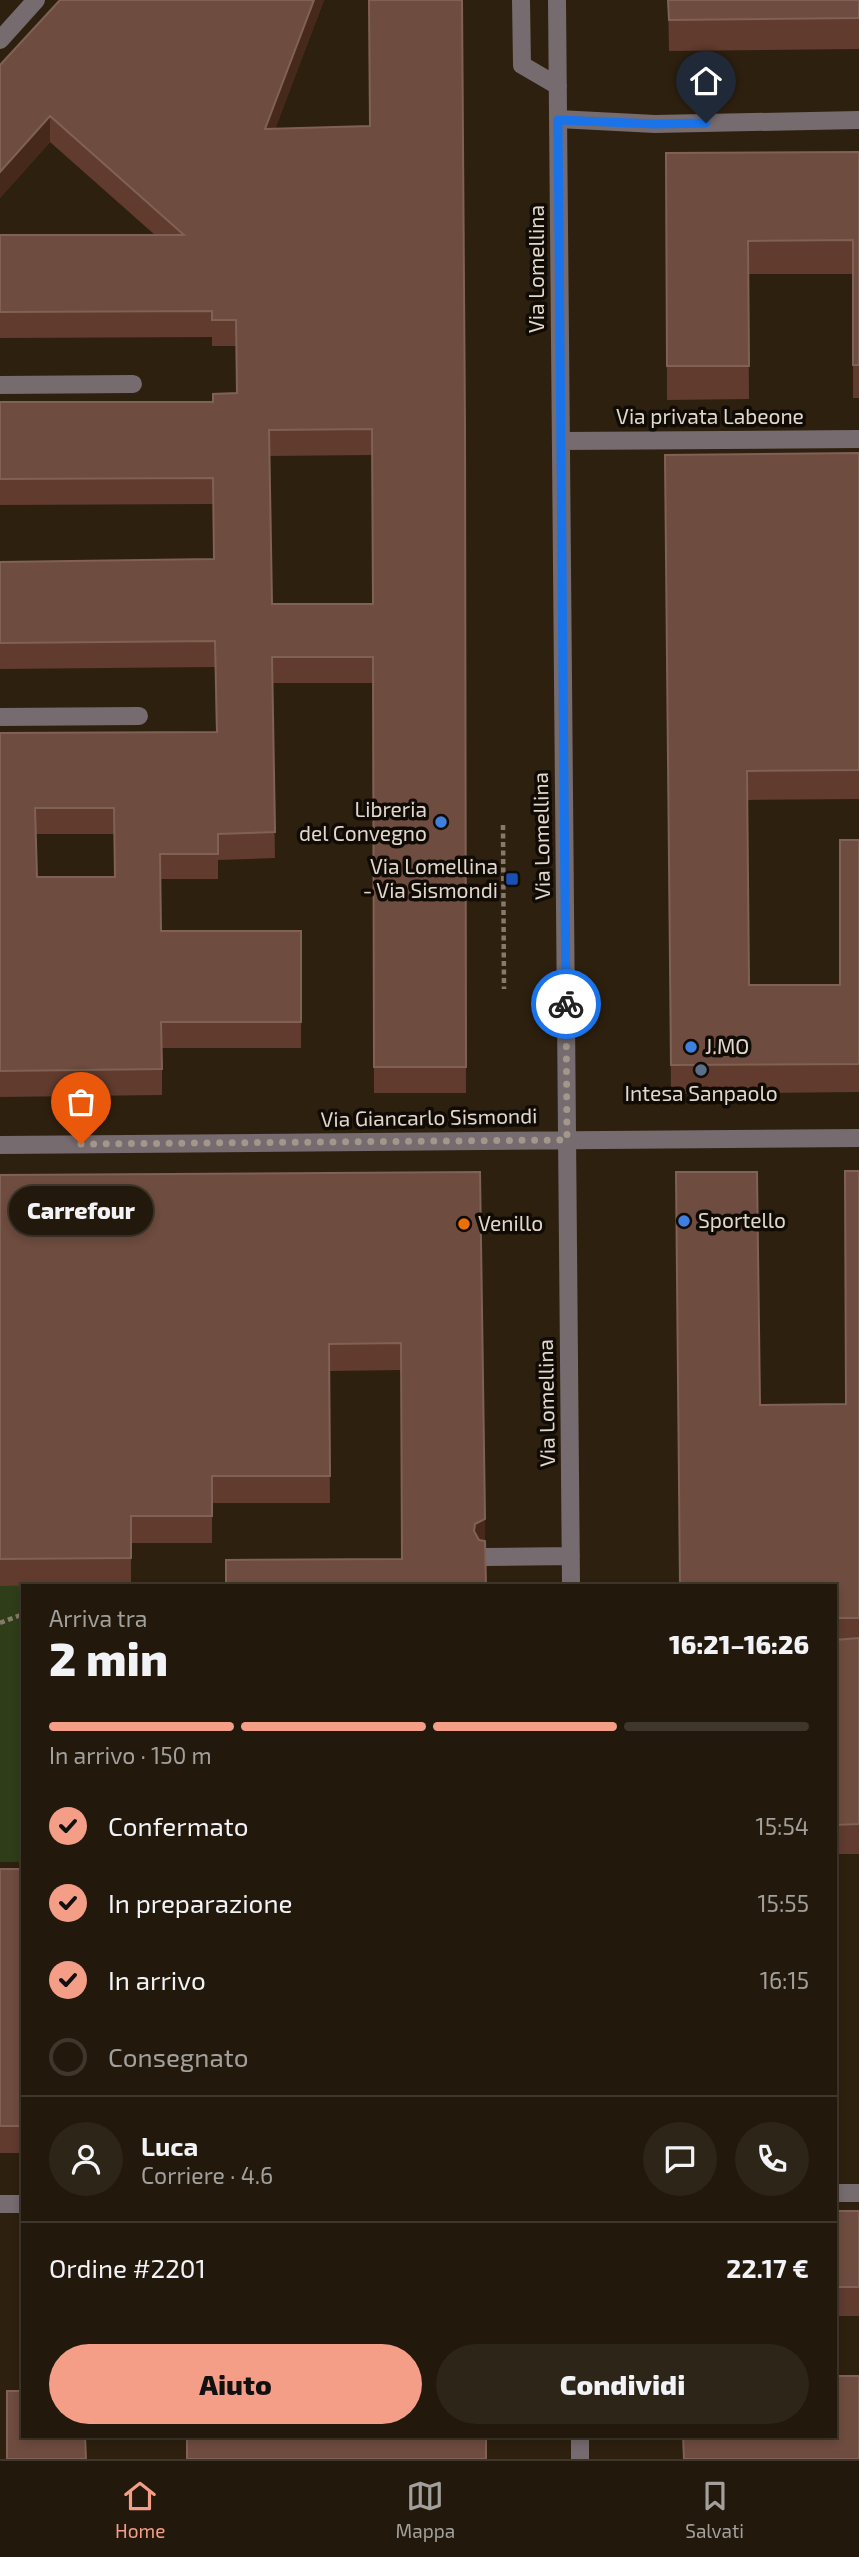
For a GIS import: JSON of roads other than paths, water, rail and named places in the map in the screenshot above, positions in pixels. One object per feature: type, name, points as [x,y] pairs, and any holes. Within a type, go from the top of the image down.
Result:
[{"type":"street","points":[[0,40],[36,0]]},
{"type":"street","points":[[521,0],[522,65],[558,86]]},
{"type":"street","name":"Via Lomellina","points":[[557,0],[572,1584]]},
{"type":"street","points":[[558,120],[655,124],[859,120]]},
{"type":"street","points":[[0,385],[133,384]]},
{"type":"street","name":"Via privata Labeone","points":[[561,441],[859,439]]},
{"type":"street","points":[[0,717],[139,716]]},
{"type":"street","name":"Via Giancarlo Sismondi","points":[[0,1145],[859,1138]]},
{"type":"street","points":[[485,1557],[572,1556]]},
{"type":"street","points":[[837,2193],[859,2193]]},
{"type":"street","points":[[0,2204],[21,2204]]},
{"type":"street","points":[[580,2438],[580,2459]]},
{"type":"place","name":"Libreria del Convegno","points":[[441,822]]},
{"type":"place","name":"Via Lomellina - Via Sismondi","points":[[512,879]]},
{"type":"place","name":"J.MO","points":[[691,1047]]},
{"type":"place","name":"Intesa Sanpaolo","points":[[701,1070]]},
{"type":"place","name":"Carrefour","points":[[81,1144]]},
{"type":"place","name":"Sportello","points":[[684,1221]]},
{"type":"place","name":"Venillo","points":[[464,1224]]}]
